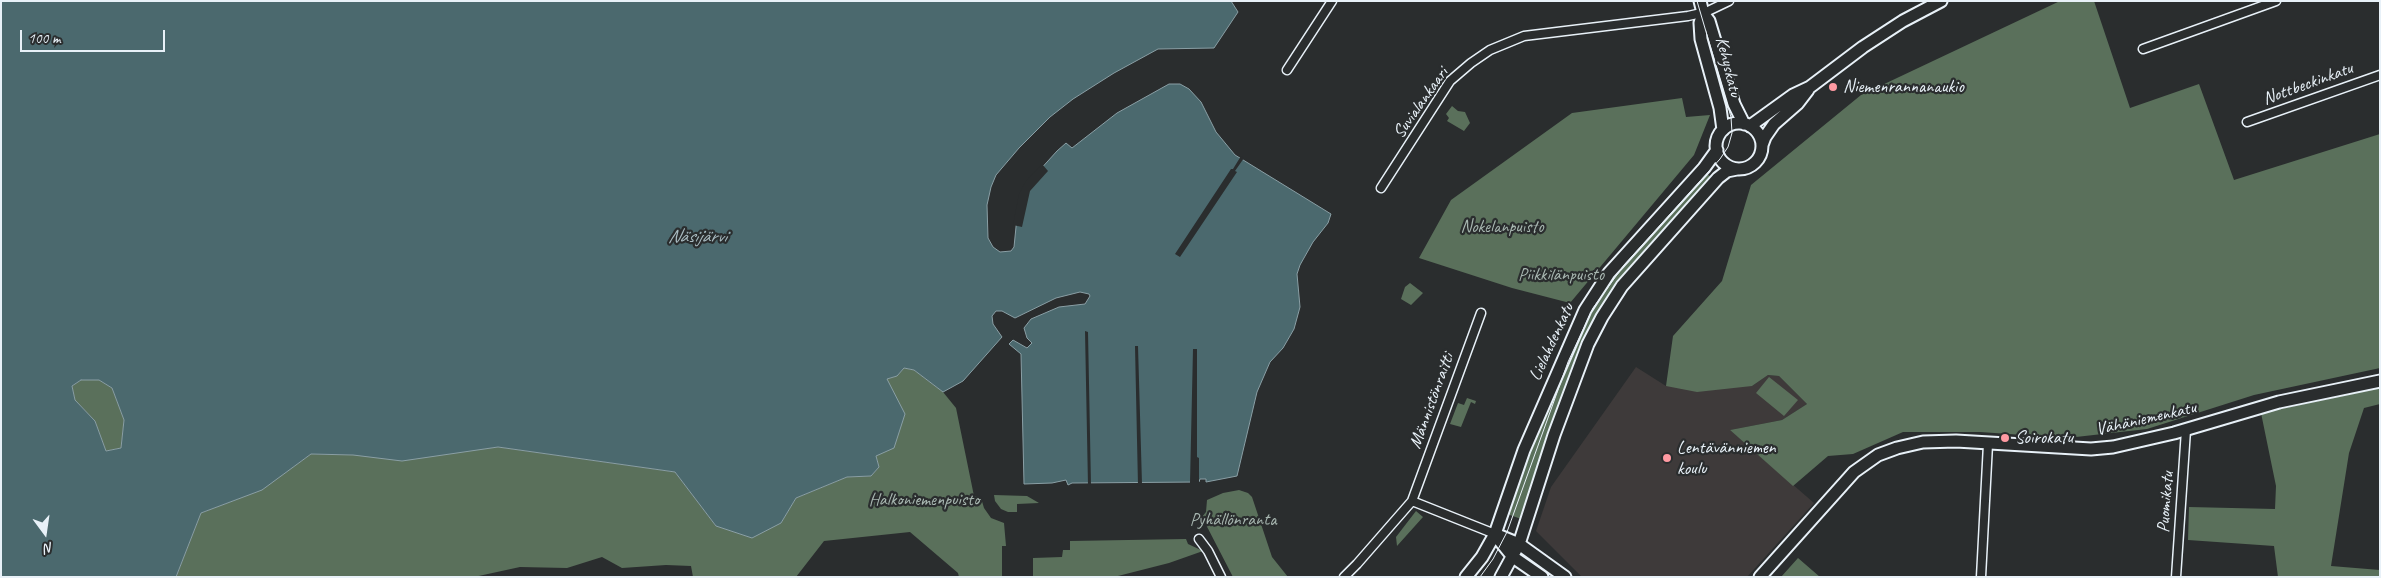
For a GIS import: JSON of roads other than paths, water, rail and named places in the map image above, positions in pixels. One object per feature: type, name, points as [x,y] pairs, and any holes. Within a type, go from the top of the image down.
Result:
[{"type":"main road","points":[[1747,125],[1793,95],[1810,87],[1863,47],[1903,21],[1941,1]]},
{"type":"main road","name":"Kehyskatu","points":[[1702,7],[1709,21],[1734,104],[1747,125]]},
{"type":"main road","name":"Kehyskatu","points":[[1702,7],[1701,39],[1720,108],[1723,130]]},
{"type":"main road","points":[[1762,145],[1756,131],[1747,125],[1732,124],[1723,130],[1716,143],[1717,150],[1724,163],[1738,169],[1752,165],[1758,160],[1765,137],[1774,124],[1798,103],[1810,87]]},
{"type":"main road","name":"Lielahdenkatu","points":[[1466,577],[1482,557],[1495,534],[1524,450],[1585,310],[1609,273],[1704,168],[1717,150]]},
{"type":"main road","name":"Lielahdenkatu","points":[[1501,577],[1519,544],[1554,435],[1588,344],[1602,317],[1622,286],[1718,178],[1727,171],[1738,169]]},
{"type":"main road","name":"Vähäniemenkatu","points":[[1760,577],[1854,472],[1878,455],[1897,448],[1923,442],[1956,441],[2091,449],[2136,443],[2279,402],[2380,381]]},
{"type":"main road","points":[[1495,534],[1519,544],[1565,577]]},
{"type":"main road","points":[[1495,534],[1513,557],[1542,577]]},
{"type":"street","points":[[1287,70],[1332,1]]},
{"type":"street","name":"Suvialankaari","points":[[1381,188],[1450,81],[1490,50],[1510,40],[1538,33],[1688,16],[1702,7],[1729,1]]},
{"type":"street","points":[[2143,49],[2276,1]]},
{"type":"street","name":"Nottbeckinkatu","points":[[2247,122],[2380,75]]},
{"type":"street","name":"Männistönraitti","points":[[1412,501],[1481,313]]},
{"type":"street","name":"Puomikatu","points":[[2176,577],[2186,430]]},
{"type":"street","points":[[1980,577],[1988,444]]},
{"type":"street","points":[[1344,577],[1412,501],[1495,534]]},
{"type":"street","points":[[1199,540],[1208,552],[1221,577]]},
{"type":"water","name":"Näsijärvi","points":[[1,1],[1231,1],[1238,12],[1214,48],[1158,49],[1114,73],[1073,99],[1050,117],[1019,148],[996,175],[987,205],[988,238],[993,247],[1000,252],[1011,251],[1014,247],[1018,207],[1028,183],[1057,151],[1066,143],[1072,148],[1117,113],[1169,84],[1180,84],[1189,89],[1201,102],[1216,132],[1235,155],[1331,214],[1328,223],[1313,242],[1300,265],[1297,274],[1300,307],[1294,329],[1283,348],[1270,362],[1257,392],[1237,476],[1206,482],[1206,479],[1200,479],[1199,482],[1072,483],[1068,485],[1066,480],[1052,483],[1024,484],[1021,354],[1009,344],[1013,340],[1027,348],[1032,343],[1027,338],[1024,328],[1031,319],[1059,307],[1085,304],[1090,296],[1080,292],[1056,298],[1015,318],[1002,311],[996,311],[992,316],[993,324],[1002,337],[963,381],[943,392],[914,370],[904,368],[897,376],[887,379],[905,414],[894,448],[876,456],[879,467],[871,476],[847,477],[796,498],[781,523],[752,538],[716,526],[675,472],[498,447],[402,461],[353,455],[311,454],[262,490],[201,513],[176,577],[1,577]],"holes":[[[81,380],[99,380],[112,388],[124,420],[121,448],[106,451],[95,421],[75,400],[72,386]]]},
{"type":"tram line","points":[[1480,577],[1493,559],[1507,532],[1568,362],[1593,308],[1624,265],[1720,159],[1728,147],[1732,133],[1731,117],[1697,1]]},
{"type":"place","name":"Niemenrannanaukio","points":[[1833,87]]},
{"type":"place","name":"Soirokatu","points":[[2005,438]]},
{"type":"place","name":"Lentävänniemen koulu","points":[[1667,458]]},
{"type":"park label","name":"Nokelanpuisto","points":[[1502,227]]},
{"type":"park label","name":"Piikkilänpuisto","points":[[1561,275]]},
{"type":"park label","name":"Halkoniemenpuisto","points":[[924,500]]},
{"type":"park label","name":"Pyhällönranta","points":[[1233,520]]}]
